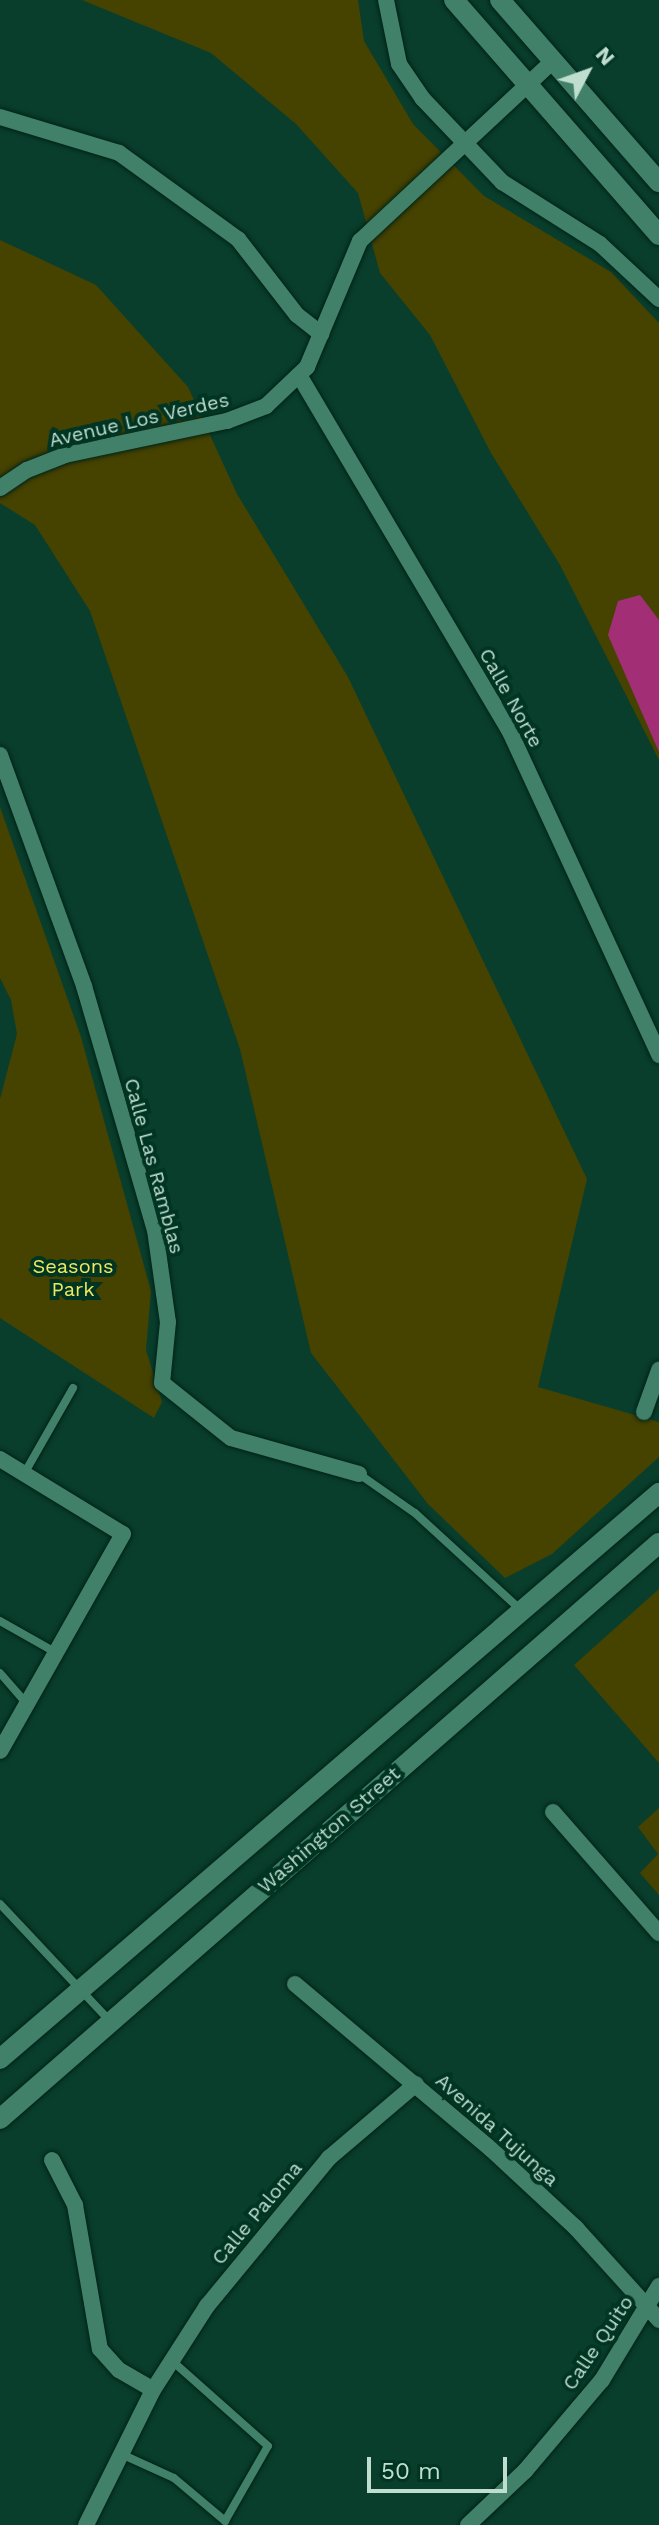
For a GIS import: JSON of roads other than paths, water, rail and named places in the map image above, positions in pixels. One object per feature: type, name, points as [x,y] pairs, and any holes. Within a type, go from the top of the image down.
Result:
[{"type":"main road","points":[[454,0],[659,235]]},
{"type":"main road","points":[[500,0],[659,182]]},
{"type":"main road","name":"Washington Street","points":[[0,2059],[659,1493]]},
{"type":"main road","name":"Washington Street","points":[[0,2119],[659,1543]]},
{"type":"street","points":[[386,0],[399,64],[423,99],[502,182],[600,244],[659,299]]},
{"type":"street","name":"Avenue Los Verdes","points":[[0,488],[27,470],[65,455],[250,414],[299,375],[321,334],[360,241],[553,61]]},
{"type":"street","points":[[0,117],[119,153],[238,239],[297,315],[321,334]]},
{"type":"street","name":"Calle Norte","points":[[299,375],[510,732],[659,1055]]},
{"type":"street","name":"Calle Las Ramblas","points":[[0,755],[84,986],[155,1230],[168,1322],[162,1383],[231,1438],[359,1474]]},
{"type":"street","points":[[644,1412],[659,1370]]},
{"type":"street","points":[[0,1459],[123,1534],[0,1751]]},
{"type":"street","points":[[553,1812],[659,1933]]},
{"type":"street","name":"Avenida Tujunga","points":[[295,1984],[416,2084],[576,2228],[659,2320]]},
{"type":"street","name":"Calle Paloma","points":[[86,2525],[119,2453],[171,2360],[281,2211],[329,2158],[416,2084]]},
{"type":"street","points":[[52,2160],[75,2205],[100,2349],[119,2370],[153,2390]]},
{"type":"street","name":"Calle Quito","points":[[468,2525],[525,2471],[602,2380],[659,2286]]},
{"type":"lane","points":[[24,1474],[73,1388]]},
{"type":"lane","points":[[359,1474],[415,1513],[523,1611]]},
{"type":"lane","points":[[0,1621],[56,1652]]},
{"type":"lane","points":[[0,1673],[27,1704]]},
{"type":"lane","points":[[0,1904],[110,2021]]},
{"type":"lane","points":[[119,2453],[174,2478],[225,2521],[268,2446],[171,2360]]},
{"type":"park label","name":"Seasons Park","points":[[73,1278]]}]
